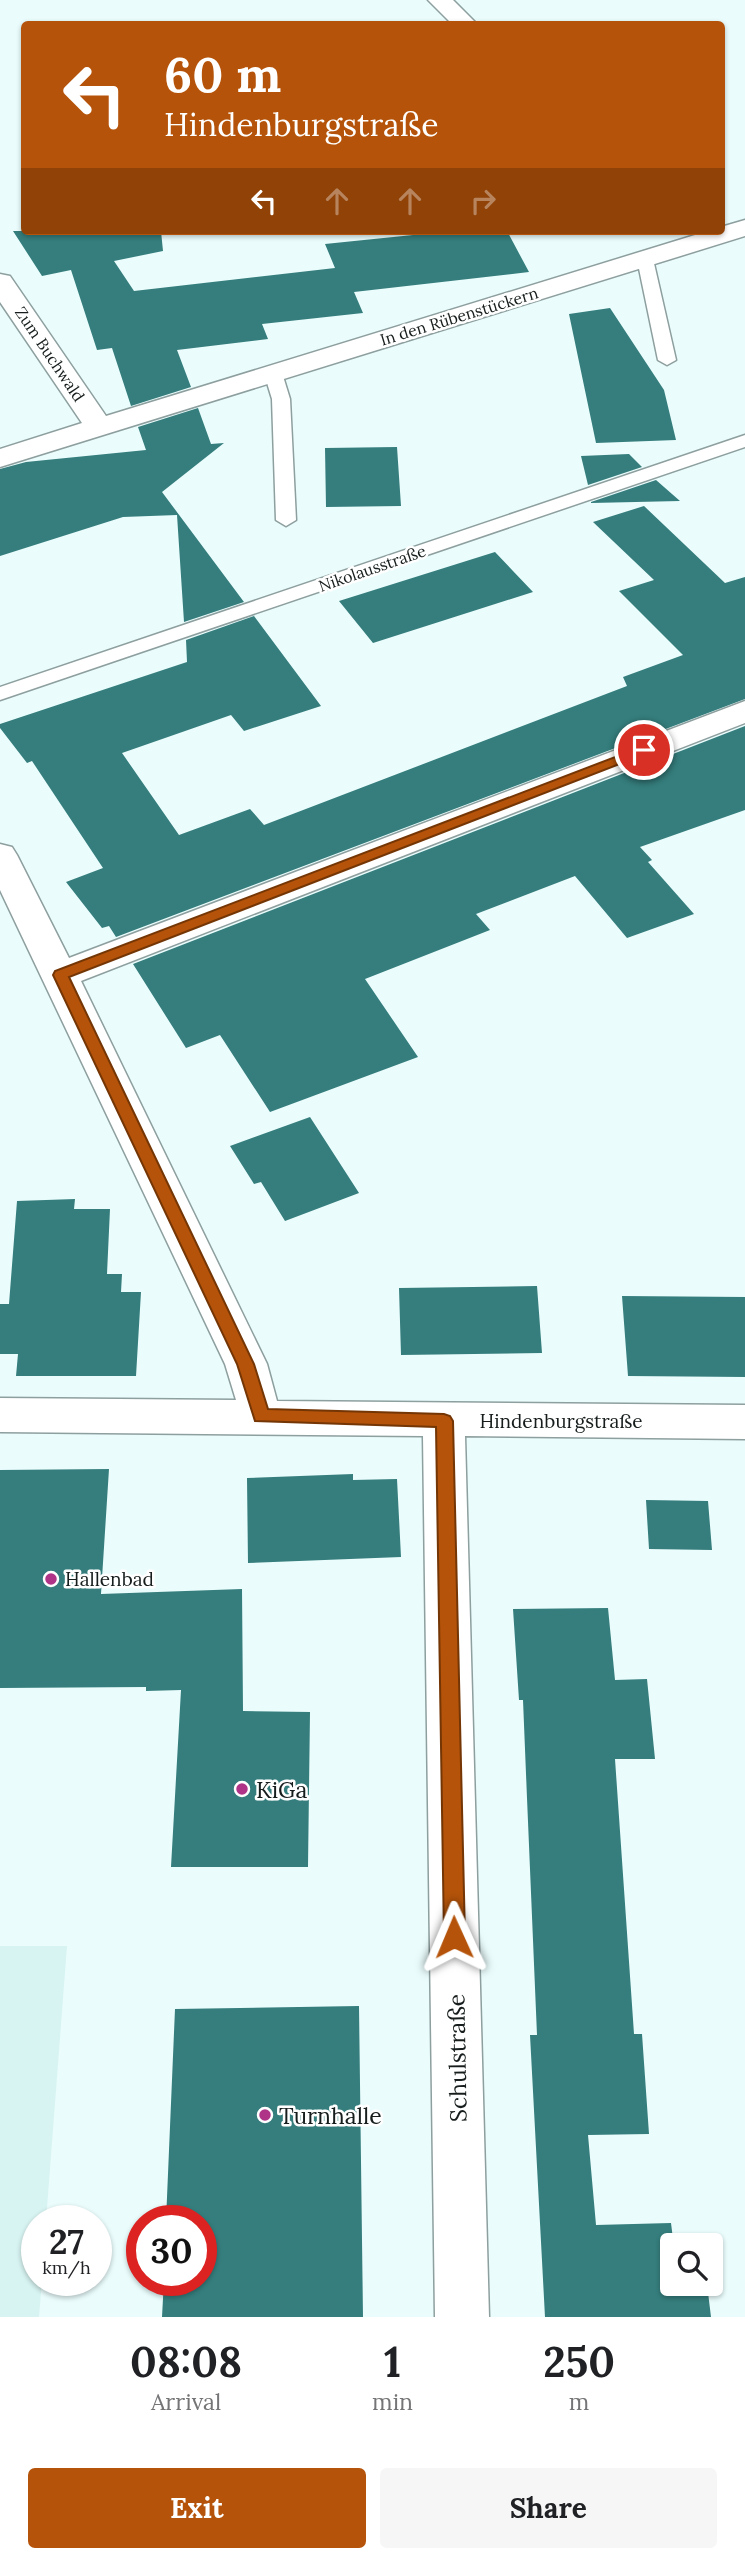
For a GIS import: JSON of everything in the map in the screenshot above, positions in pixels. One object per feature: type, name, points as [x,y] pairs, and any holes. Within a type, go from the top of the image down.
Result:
[{"type":"street","points":[[440,0],[462,21]]},
{"type":"street","name":"In den Rübenstückern","points":[[725,231],[745,228]]},
{"type":"street","name":"In den Rübenstückern","points":[[0,458],[645,258],[686,237]]},
{"type":"street","name":"Zum Buchwald","points":[[0,282],[100,427]]},
{"type":"street","points":[[60,975],[745,711]]},
{"type":"street","points":[[0,855],[246,1364],[261,1416]]},
{"type":"street","name":"Hindenburgstraße","points":[[0,1415],[745,1422]]},
{"type":"street","name":"Schulstraße","points":[[444,1421],[462,2317]]},
{"type":"lane","points":[[645,258],[667,360]]},
{"type":"lane","points":[[273,373],[281,399],[286,520]]},
{"type":"lane","name":"Nikolausstraße","points":[[0,694],[745,441]]},
{"type":"shaded area","points":[[0,1946],[67,1946],[47,2205],[21,2205],[21,2296],[41,2296],[39,2317],[0,2317]]},
{"type":"building","points":[[13,231],[21,231],[21,235],[161,235],[163,251],[114,261],[134,291],[335,268],[325,244],[413,235],[509,235],[529,272],[354,292],[363,313],[262,324],[268,339],[177,350],[191,387],[131,406],[112,348],[97,350],[71,270],[42,276]]},
{"type":"building","points":[[610,308],[664,390],[676,440],[596,443],[569,314]]},
{"type":"building","points":[[198,408],[211,444],[224,443],[162,492],[244,602],[184,622],[177,515],[123,517],[0,556],[0,469],[26,462],[146,450],[138,427]]},
{"type":"building","points":[[397,447],[401,506],[326,507],[325,448]]},
{"type":"building","points":[[629,454],[642,467],[588,485],[581,456]]},
{"type":"building","points":[[656,480],[680,501],[591,503],[591,502]]},
{"type":"building","points":[[644,506],[725,583],[745,577],[745,699],[116,937],[109,926],[102,928],[66,882],[103,868],[32,761],[27,763],[0,728],[0,724],[187,662],[186,640],[254,616],[321,706],[244,731],[231,715],[122,753],[179,835],[250,809],[264,825],[627,686],[623,677],[683,655],[619,591],[654,580],[593,522]]},
{"type":"building","points":[[495,552],[533,592],[373,643],[339,601]]},
{"type":"building","points":[[745,726],[745,810],[640,847],[652,860],[648,862],[694,914],[627,938],[575,876],[476,914],[490,930],[365,979],[418,1057],[270,1112],[220,1035],[186,1048],[133,964]]},
{"type":"building","points":[[310,1117],[359,1193],[285,1221],[261,1182],[254,1184],[230,1146]]},
{"type":"building","points":[[75,1199],[74,1209],[110,1209],[107,1274],[122,1274],[121,1292],[141,1292],[136,1376],[16,1376],[18,1354],[0,1354],[0,1304],[9,1304],[17,1201]]},
{"type":"building","points":[[537,1286],[542,1353],[401,1355],[399,1288]]},
{"type":"building","points":[[622,1296],[745,1297],[745,1377],[628,1376]]},
{"type":"building","points":[[109,1469],[101,1594],[242,1589],[243,1711],[310,1712],[308,1867],[171,1867],[181,1690],[146,1691],[146,1687],[0,1688],[0,1470]]},
{"type":"building","points":[[353,1474],[353,1480],[397,1479],[401,1557],[248,1563],[247,1478]]},
{"type":"building","points":[[646,1500],[708,1501],[712,1550],[649,1549]]},
{"type":"building","points":[[608,1608],[615,1680],[647,1679],[655,1759],[615,1759],[634,2034],[642,2034],[649,2134],[588,2135],[596,2225],[671,2223],[672,2233],[660,2233],[660,2296],[708,2296],[711,2317],[545,2317],[530,2035],[537,2035],[523,1700],[519,1700],[513,1609]]},
{"type":"building","name":"Turnhalle","points":[[359,2006],[363,2317],[162,2317],[163,2296],[217,2296],[217,2205],[167,2205],[175,2009]]},
{"type":"place","name":"Hallenbad","points":[[51,1579]]},
{"type":"place","name":"KiGa","points":[[242,1789]]},
{"type":"place","name":"Turnhalle","points":[[265,2115]]},
{"type":"route","points":[[454,1937],[444,1421],[261,1416],[246,1364],[60,975],[644,750]]}]
